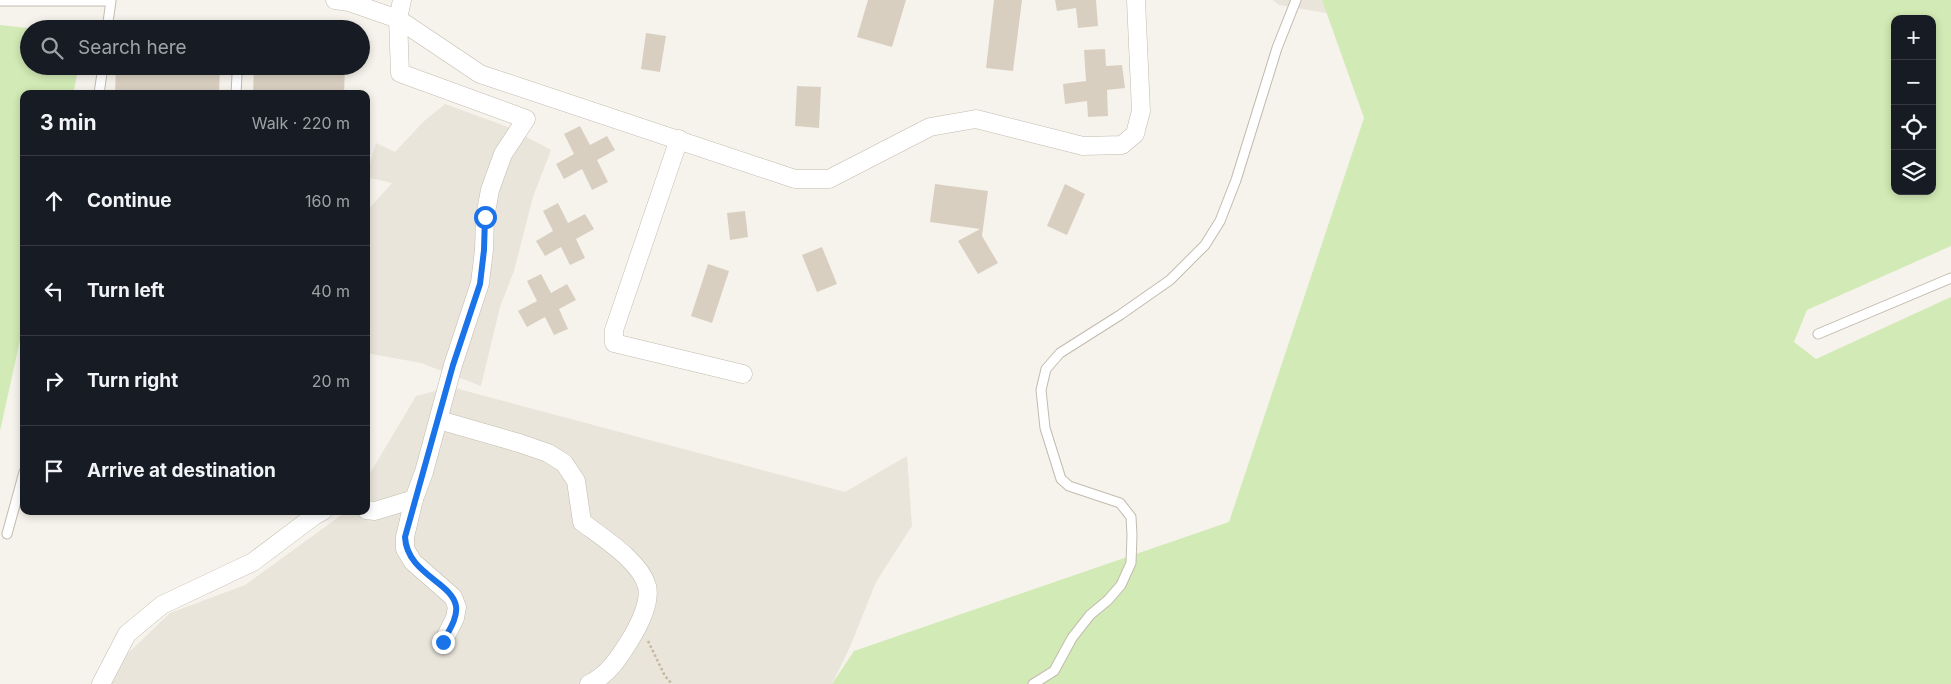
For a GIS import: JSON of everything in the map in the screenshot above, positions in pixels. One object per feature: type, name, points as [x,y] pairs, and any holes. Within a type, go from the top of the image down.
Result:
[{"type":"street","points":[[335,0],[348,2],[398,20],[480,74],[795,179],[829,179],[930,127],[976,120],[1083,146],[1122,145],[1135,134],[1141,111],[1136,0]]},
{"type":"street","points":[[402,0],[398,20],[400,73],[526,119],[503,154],[490,190],[485,217],[480,284],[453,365],[424,472],[414,499],[405,537],[405,548],[413,562],[453,597],[457,607],[455,618],[443,642]]},
{"type":"street","points":[[679,139],[614,330],[614,343],[743,374]]},
{"type":"street","points":[[438,420],[519,443],[548,453],[564,463],[576,481],[582,522],[615,547],[639,570],[648,587],[647,600],[640,624],[618,658],[601,678],[589,684]]},
{"type":"street","points":[[370,510],[375,511],[414,499]]},
{"type":"street","points":[[101,684],[127,634],[162,605],[253,562],[316,515]]},
{"type":"lane","points":[[1033,684],[1054,671],[1072,638],[1090,615],[1108,600],[1121,585],[1131,563],[1131,517],[1120,503],[1069,486],[1061,479],[1045,428],[1041,390],[1046,369],[1060,353],[1120,315],[1170,280],[1204,245],[1220,221],[1236,180],[1277,48],[1296,0]]},
{"type":"lane","points":[[0,1],[111,2],[108,20]]},
{"type":"lane","points":[[100,90],[102,75]]},
{"type":"lane","points":[[236,90],[237,75]]},
{"type":"lane","points":[[1818,334],[1951,278]]},
{"type":"lane","points":[[7,534],[20,487]]},
{"type":"path","points":[[640,624],[665,676],[672,684]]},
{"type":"shaded area","points":[[1273,0],[1381,0],[1362,19],[1279,5]]},
{"type":"shaded area","points":[[445,104],[508,127],[551,150],[533,197],[514,271],[500,307],[481,386],[421,363],[370,354],[370,208],[392,183],[370,178],[370,163],[376,143],[395,152],[423,122]]},
{"type":"shaded area","points":[[451,387],[845,492],[907,456],[912,526],[876,582],[850,647],[832,684],[101,684],[119,662],[170,613],[245,585],[341,515],[370,515],[370,473],[416,396]]},
{"type":"green space","points":[[1322,0],[1951,0],[1951,246],[1807,310],[1794,342],[1816,359],[1951,297],[1951,684],[832,684],[854,651],[1229,522],[1364,118]]},
{"type":"green space","points":[[0,25],[20,27],[20,75],[77,75],[74,90],[20,90],[20,340],[0,431]]},
{"type":"building","points":[[868,0],[906,0],[892,47],[857,37]]},
{"type":"building","points":[[994,0],[1022,0],[1013,71],[986,68]]},
{"type":"building","points":[[1055,0],[1096,0],[1098,26],[1078,28],[1076,8],[1057,11]]},
{"type":"building","points":[[646,33],[666,36],[660,72],[641,69]]},
{"type":"building","points":[[1105,49],[1106,66],[1122,65],[1125,88],[1107,90],[1108,116],[1088,117],[1087,101],[1065,104],[1063,84],[1086,81],[1084,50]]},
{"type":"building","points":[[116,75],[220,75],[219,90],[115,90]]},
{"type":"building","points":[[254,75],[345,75],[344,90],[253,90]]},
{"type":"building","points":[[797,86],[821,87],[819,128],[795,126]]},
{"type":"building","points":[[580,126],[590,145],[607,136],[615,150],[597,160],[608,182],[592,190],[582,169],[564,179],[556,164],[574,154],[564,134]]},
{"type":"building","points":[[935,184],[988,191],[982,236],[998,263],[978,274],[958,241],[980,229],[930,222]]},
{"type":"building","points":[[1065,184],[1085,194],[1067,235],[1047,226]]},
{"type":"building","points":[[558,203],[568,223],[585,214],[594,229],[576,239],[585,258],[570,265],[561,247],[545,256],[536,241],[553,231],[543,211]]},
{"type":"building","points":[[745,211],[748,237],[730,240],[727,213]]},
{"type":"building","points":[[822,247],[837,284],[817,292],[802,255]]},
{"type":"building","points":[[708,264],[729,271],[712,323],[691,316]]},
{"type":"building","points":[[541,274],[551,293],[567,284],[576,300],[559,309],[568,329],[554,335],[545,317],[527,327],[518,311],[537,301],[527,281]]},
{"type":"route","points":[[443,642],[455,618],[457,607],[453,597],[413,562],[405,548],[405,537],[414,499],[424,472],[453,365],[480,284],[485,217]]}]
